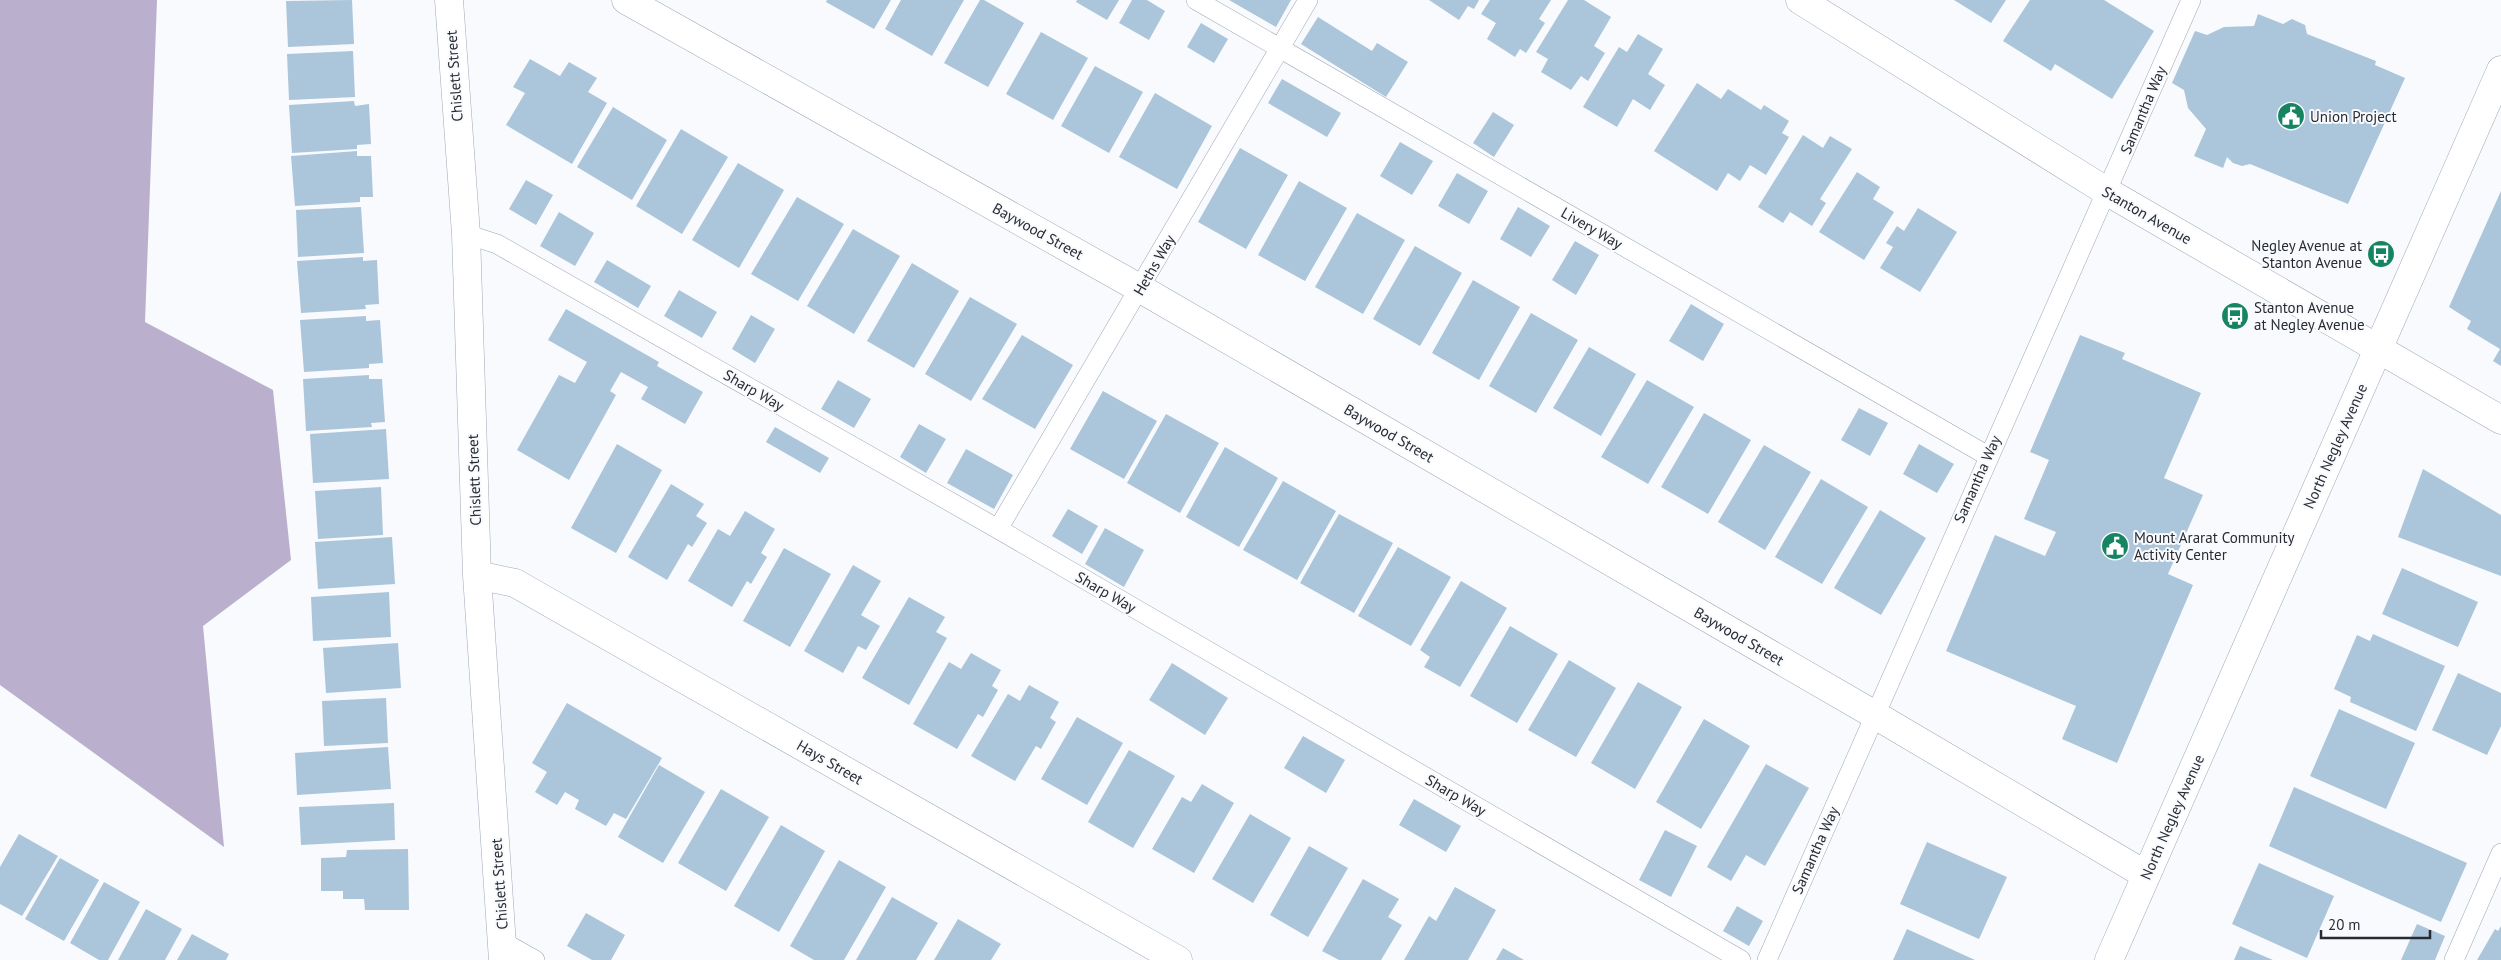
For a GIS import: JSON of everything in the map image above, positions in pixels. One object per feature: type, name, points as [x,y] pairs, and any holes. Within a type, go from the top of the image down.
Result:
[{"type":"street","name":"Chislett Street","points":[[448,0],[466,234],[477,575],[503,951]]},
{"type":"street","name":"Baywood Street","points":[[626,0],[1141,289],[1875,714],[2146,875]]},
{"type":"street","name":"Stanton Avenue","points":[[1800,0],[2106,191],[2501,420]]},
{"type":"street","name":"North Negley Avenue","points":[[2109,960],[2501,70]]},
{"type":"street","name":"Hays Street","points":[[477,575],[515,583],[1178,960]]},
{"type":"lane","name":"Livery Way","points":[[1196,0],[1988,456]]},
{"type":"lane","name":"Heths Way","points":[[998,529],[1141,289],[1308,0]]},
{"type":"lane","name":"Samantha Way","points":[[1767,960],[2191,0]]},
{"type":"lane","name":"Sharp Way","points":[[466,234],[497,244],[998,529],[1740,960]]},
{"type":"lane","points":[[2454,960],[2501,853]]},
{"type":"lane","points":[[503,951],[535,960]]},
{"type":"shaded area","points":[[0,0],[157,0],[145,322],[273,390],[291,560],[203,626],[224,847],[0,685]]},
{"type":"building","points":[[352,0],[354,44],[288,47],[286,1]]},
{"type":"building","points":[[827,0],[891,0],[874,29],[826,2]]},
{"type":"building","points":[[901,0],[964,0],[932,56],[885,29]]},
{"type":"building","points":[[980,0],[984,0],[1024,23],[988,87],[944,63]]},
{"type":"building","points":[[1077,0],[1119,0],[1107,20],[1076,2]]},
{"type":"building","points":[[1132,0],[1147,0],[1165,11],[1149,40],[1119,23]]},
{"type":"building","points":[[1229,0],[1291,0],[1276,27]]},
{"type":"building","points":[[1429,0],[1479,0],[1474,9],[1468,6],[1459,20]]},
{"type":"building","points":[[1490,0],[1551,0],[1539,19],[1545,23],[1526,53],[1520,49],[1515,57],[1487,39],[1496,23],[1481,14]]},
{"type":"building","points":[[1568,0],[1584,0],[1611,17],[1594,46],[1605,53],[1588,81],[1581,76],[1571,90],[1541,72],[1548,59],[1536,52]]},
{"type":"building","points":[[1954,0],[2006,0],[1991,23]]},
{"type":"building","points":[[2030,0],[2104,0],[2154,31],[2112,99],[2055,64],[2051,71],[2003,41]]},
{"type":"building","name":"Union Project","points":[[2258,14],[2283,24],[2292,19],[2305,25],[2307,34],[2376,61],[2375,65],[2405,78],[2348,204],[2250,164],[2242,166],[2233,163],[2227,157],[2223,168],[2194,156],[2206,129],[2188,108],[2184,90],[2172,83],[2195,31],[2207,35],[2224,27],[2254,26]]},
{"type":"building","points":[[1318,17],[1372,51],[1377,43],[1408,62],[1386,97],[1301,44]]},
{"type":"building","points":[[1201,23],[1228,39],[1214,63],[1187,47]]},
{"type":"building","points":[[1041,32],[1088,58],[1053,120],[1006,94]]},
{"type":"building","points":[[1638,34],[1663,49],[1648,74],[1665,85],[1650,110],[1633,99],[1617,127],[1583,107],[1619,47],[1627,52]]},
{"type":"building","points":[[353,51],[355,97],[289,100],[287,54]]},
{"type":"building","points":[[530,59],[560,76],[569,62],[597,78],[588,92],[607,103],[572,164],[506,125],[525,93],[513,87]]},
{"type":"building","points":[[1095,66],[1143,92],[1109,153],[1061,126]]},
{"type":"building","points":[[1282,79],[1341,113],[1327,137],[1268,103]]},
{"type":"building","points":[[1697,83],[1721,99],[1728,89],[1761,110],[1764,105],[1789,121],[1782,133],[1789,137],[1766,175],[1750,165],[1740,181],[1728,173],[1717,191],[1654,151]]},
{"type":"building","points":[[1155,93],[1212,126],[1177,189],[1119,157]]},
{"type":"building","points":[[354,101],[355,106],[369,104],[371,144],[357,145],[357,149],[292,153],[289,105]]},
{"type":"building","points":[[613,107],[667,140],[632,200],[577,167]]},
{"type":"building","points":[[1493,112],[1514,125],[1494,157],[1473,143]]},
{"type":"building","points":[[681,129],[728,157],[682,234],[636,206]]},
{"type":"building","points":[[1803,135],[1823,148],[1830,136],[1852,149],[1820,199],[1826,203],[1812,226],[1790,212],[1783,223],[1758,207]]},
{"type":"building","points":[[1400,142],[1433,161],[1412,195],[1380,176]]},
{"type":"building","points":[[1240,148],[1288,175],[1246,249],[1198,222]]},
{"type":"building","points":[[357,151],[357,156],[371,156],[373,197],[360,197],[360,202],[295,206],[291,156]]},
{"type":"building","points":[[738,163],[784,190],[739,268],[692,240]]},
{"type":"building","points":[[1857,172],[1880,187],[1873,199],[1894,212],[1864,260],[1819,232]]},
{"type":"building","points":[[1457,173],[1488,191],[1469,224],[1438,206]]},
{"type":"building","points":[[526,180],[553,195],[536,225],[509,209]]},
{"type":"building","points":[[1299,181],[1347,208],[1305,281],[1258,255]]},
{"type":"building","points":[[2501,191],[2501,366],[2493,361],[2500,349],[2467,329],[2471,321],[2449,307]]},
{"type":"building","points":[[797,197],[844,224],[798,301],[751,274]]},
{"type":"building","points":[[361,207],[364,253],[298,257],[296,210]]},
{"type":"building","points":[[1518,207],[1550,226],[1531,257],[1500,239]]},
{"type":"building","points":[[1918,208],[1957,232],[1920,292],[1880,268],[1893,247],[1886,243],[1897,226],[1904,231]]},
{"type":"building","points":[[559,212],[594,233],[575,266],[540,246]]},
{"type":"building","points":[[1357,213],[1405,240],[1363,314],[1315,287]]},
{"type":"building","points":[[853,229],[900,256],[854,334],[807,306]]},
{"type":"building","points":[[1575,241],[1599,255],[1576,295],[1552,280]]},
{"type":"building","points":[[1415,246],[1462,273],[1420,346],[1373,319]]},
{"type":"building","points":[[363,257],[363,261],[377,260],[379,304],[365,305],[366,309],[301,313],[297,261]]},
{"type":"building","points":[[607,260],[651,286],[638,308],[594,282]]},
{"type":"building","points":[[912,263],[959,291],[914,368],[867,341]]},
{"type":"building","points":[[1473,280],[1520,307],[1479,380],[1432,353]]},
{"type":"building","points":[[679,290],[717,312],[702,338],[664,316]]},
{"type":"building","points":[[970,297],[1017,324],[971,401],[925,374]]},
{"type":"building","points":[[1691,304],[1724,324],[1703,361],[1669,341]]},
{"type":"building","points":[[566,309],[659,362],[657,366],[703,392],[685,424],[641,399],[648,387],[621,372],[610,391],[616,395],[569,480],[517,450],[559,375],[575,383],[587,362],[548,340]]},
{"type":"building","points":[[1531,313],[1578,340],[1536,413],[1489,386]]},
{"type":"building","points":[[751,315],[775,329],[755,363],[732,349]]},
{"type":"building","points":[[366,316],[366,321],[380,320],[383,363],[369,364],[369,368],[304,372],[300,320]]},
{"type":"building","points":[[1022,335],[1073,365],[1035,429],[982,399]]},
{"type":"building","name":"Mount Ararat Community Activity Center","points":[[2080,335],[2125,353],[2122,359],[2201,393],[2164,478],[2203,495],[2168,574],[2193,585],[2117,763],[2062,739],[2076,706],[1946,651],[1995,535],[2045,556],[2056,532],[2024,519],[2049,460],[2030,452]]},
{"type":"building","points":[[1589,347],[1636,374],[1601,436],[1553,408]]},
{"type":"building","points":[[369,375],[369,379],[382,379],[385,422],[371,423],[372,427],[306,431],[303,379]]},
{"type":"building","points":[[838,380],[871,399],[854,428],[821,409]]},
{"type":"building","points":[[1647,380],[1694,407],[1648,484],[1601,457]]},
{"type":"building","points":[[1103,391],[1157,421],[1124,479],[1070,449]]},
{"type":"building","points":[[1859,408],[1888,423],[1870,456],[1841,440]]},
{"type":"building","points":[[1704,413],[1751,440],[1708,514],[1661,487]]},
{"type":"building","points":[[1166,414],[1219,443],[1180,513],[1127,483]]},
{"type":"building","points":[[919,424],[946,439],[926,473],[900,457]]},
{"type":"building","points":[[775,427],[829,458],[820,473],[766,442]]},
{"type":"building","points":[[386,429],[389,479],[313,483],[310,434]]},
{"type":"building","points":[[617,444],[662,470],[616,553],[571,528]]},
{"type":"building","points":[[1919,444],[1954,464],[1937,493],[1903,474]]},
{"type":"building","points":[[1764,445],[1811,472],[1765,550],[1718,522]]},
{"type":"building","points":[[1225,447],[1278,478],[1239,547],[1186,517]]},
{"type":"building","points":[[966,449],[1013,475],[994,509],[947,483]]},
{"type":"building","points":[[2423,469],[2501,515],[2501,576],[2398,537]]},
{"type":"building","points":[[1821,479],[1868,507],[1822,584],[1775,557]]},
{"type":"building","points":[[1283,481],[1336,511],[1297,580],[1243,550]]},
{"type":"building","points":[[671,484],[704,504],[696,516],[707,523],[692,547],[688,544],[667,580],[628,557]]},
{"type":"building","points":[[381,487],[383,535],[318,539],[315,491]]},
{"type":"building","points":[[1068,509],[1098,526],[1082,554],[1052,536]]},
{"type":"building","points":[[1880,510],[1926,538],[1881,615],[1834,588]]},
{"type":"building","points":[[745,511],[775,529],[761,553],[767,557],[751,584],[747,581],[732,607],[688,581],[718,529],[730,536]]},
{"type":"building","points":[[1339,514],[1393,543],[1354,613],[1300,583]]},
{"type":"building","points":[[1105,528],[1144,550],[1124,587],[1085,564]]},
{"type":"building","points":[[392,537],[395,584],[318,589],[315,542]]},
{"type":"building","points":[[1398,547],[1451,577],[1411,646],[1358,616]]},
{"type":"building","points":[[784,548],[831,574],[790,647],[743,621]]},
{"type":"building","points":[[853,565],[881,581],[861,615],[880,626],[866,650],[858,646],[843,673],[804,651]]},
{"type":"building","points":[[2402,568],[2478,602],[2458,647],[2382,614]]},
{"type":"building","points":[[1461,581],[1507,608],[1460,687],[1424,667],[1430,657],[1420,650]]},
{"type":"building","points":[[389,592],[391,637],[313,641],[311,597]]},
{"type":"building","points":[[909,597],[945,617],[936,632],[947,638],[909,705],[862,678]]},
{"type":"building","points":[[1510,626],[1558,654],[1517,723],[1470,696]]},
{"type":"building","points":[[2373,634],[2445,666],[2416,731],[2350,702],[2351,697],[2334,689],[2357,635],[2370,641]]},
{"type":"building","points":[[398,643],[401,688],[326,693],[323,648]]},
{"type":"building","points":[[971,653],[1001,670],[992,686],[998,690],[983,717],[978,714],[957,749],[913,724],[949,662],[961,669]]},
{"type":"building","points":[[1569,660],[1616,688],[1576,757],[1528,730]]},
{"type":"building","points":[[1172,663],[1228,698],[1205,735],[1149,700]]},
{"type":"building","points":[[2458,673],[2501,693],[2501,726],[2487,755],[2432,730]]},
{"type":"building","points":[[1638,682],[1682,707],[1635,789],[1591,763]]},
{"type":"building","points":[[1029,685],[1059,702],[1050,718],[1056,722],[1041,749],[1036,746],[1015,781],[971,756],[1008,694],[1020,701]]},
{"type":"building","points":[[386,698],[388,743],[324,746],[322,701]]},
{"type":"building","points":[[567,703],[662,758],[626,819],[614,813],[606,826],[575,809],[579,800],[565,792],[557,805],[535,792],[547,772],[532,763]]},
{"type":"building","points":[[2339,709],[2415,743],[2386,809],[2310,776]]},
{"type":"building","points":[[1077,717],[1123,743],[1087,805],[1041,779]]},
{"type":"building","points":[[1704,719],[1750,746],[1701,829],[1656,802]]},
{"type":"building","points":[[1303,736],[1345,760],[1326,793],[1284,768]]},
{"type":"building","points":[[388,747],[391,789],[297,795],[295,753]]},
{"type":"building","points":[[1129,750],[1175,776],[1133,848],[1088,822]]},
{"type":"building","points":[[1766,764],[1809,788],[1765,866],[1746,855],[1731,881],[1707,867]]},
{"type":"building","points":[[659,765],[705,792],[663,863],[618,837]]},
{"type":"building","points":[[1202,784],[1234,803],[1194,873],[1152,849],[1182,797],[1191,802]]},
{"type":"building","points":[[2294,787],[2467,863],[2441,922],[2269,846]]},
{"type":"building","points":[[721,789],[769,817],[726,891],[678,863]]},
{"type":"building","points":[[1414,799],[1461,826],[1446,852],[1399,825]]},
{"type":"building","points":[[394,803],[395,840],[301,845],[299,807]]},
{"type":"building","points":[[1250,814],[1291,838],[1253,903],[1212,879]]},
{"type":"building","points":[[781,825],[825,851],[779,932],[734,906]]},
{"type":"building","points":[[1665,830],[1697,846],[1671,897],[1639,880]]},
{"type":"building","points":[[19,834],[58,856],[22,916],[0,904],[0,867]]},
{"type":"building","points":[[1927,842],[2007,877],[1979,939],[1900,904]]},
{"type":"building","points":[[1309,846],[1348,868],[1308,937],[1270,915]]},
{"type":"building","points":[[408,849],[409,910],[365,910],[364,899],[343,899],[343,891],[321,891],[321,858],[346,857],[347,850]]},
{"type":"building","points":[[60,858],[99,880],[64,941],[25,919]]},
{"type":"building","points":[[839,860],[886,887],[844,960],[814,960],[790,946]]},
{"type":"building","points":[[2259,863],[2334,896],[2307,958],[2232,924]]},
{"type":"building","points":[[1363,879],[1399,899],[1388,917],[1402,925],[1381,960],[1339,960],[1322,951]]},
{"type":"building","points":[[104,882],[140,902],[108,960],[99,960],[70,943]]},
{"type":"building","points":[[1455,887],[1496,910],[1468,960],[1404,960],[1429,916],[1436,921]]},
{"type":"building","points":[[892,897],[938,923],[916,960],[856,960]]},
{"type":"building","points":[[1737,906],[1763,921],[1749,946],[1723,931]]},
{"type":"building","points":[[146,909],[182,929],[165,960],[118,960]]},
{"type":"building","points":[[586,913],[625,935],[611,960],[592,960],[567,946]]},
{"type":"building","points":[[958,919],[1001,944],[991,960],[934,960]]},
{"type":"building","points":[[2417,924],[2445,936],[2435,960],[2401,960]]},
{"type":"building","points":[[2501,926],[2501,960],[2477,960],[2495,929],[2498,931]]},
{"type":"building","points":[[1907,929],[1975,960],[1893,960]]},
{"type":"building","points":[[192,934],[229,954],[226,960],[177,960]]},
{"type":"building","points":[[2240,946],[2273,960],[2234,960]]},
{"type":"building","points":[[1503,948],[1524,960],[1496,960]]},
{"type":"place","name":"Union Project","points":[[2291,116]]},
{"type":"place","name":"Negley Avenue at Stanton Avenue","points":[[2381,254]]},
{"type":"place","name":"Stanton Avenue at Negley Avenue","points":[[2235,316]]},
{"type":"place","name":"Mount Ararat Community Activity Center","points":[[2115,546]]}]
